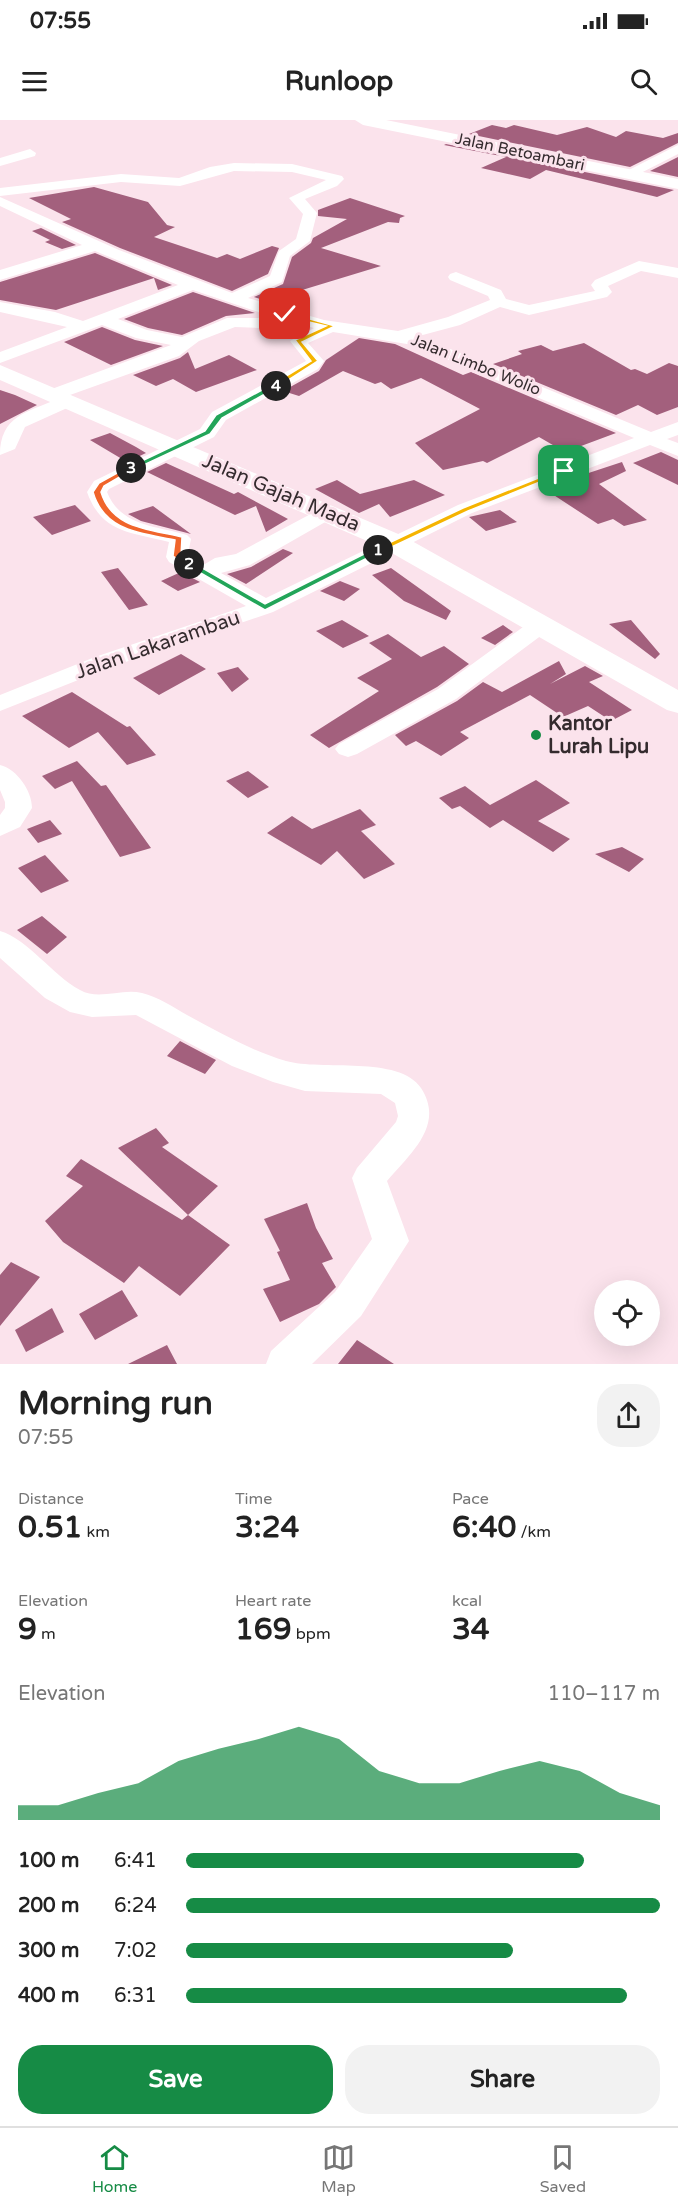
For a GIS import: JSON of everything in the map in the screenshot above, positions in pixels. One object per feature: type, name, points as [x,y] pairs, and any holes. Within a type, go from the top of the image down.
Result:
[{"type":"highway","name":"Jalan Gajah Mada","points":[[0,372],[393,542],[542,624],[678,703]]},
{"type":"main road","name":"Jalan Betoambari","points":[[363,120],[678,184]]},
{"type":"street","points":[[628,174],[678,149]]},
{"type":"street","points":[[0,162],[30,153]]},
{"type":"street","points":[[0,192],[121,178],[180,182],[215,170],[234,167],[292,168],[337,179],[296,198],[310,213],[303,241],[290,247],[278,264],[276,279],[235,298]]},
{"type":"street","name":"Jalan Limbo Wolio","points":[[0,201],[94,246],[192,285],[332,326],[402,335],[678,450]]},
{"type":"street","points":[[0,275],[94,246]]},
{"type":"street","points":[[402,335],[454,321],[500,302],[530,310],[601,294],[604,292],[599,285],[601,283],[639,266],[678,273]]},
{"type":"street","points":[[456,277],[495,293],[500,297],[500,302]]},
{"type":"street","points":[[0,358],[192,285]]},
{"type":"street","points":[[0,307],[55,317],[85,327]]},
{"type":"street","points":[[0,449],[8,445],[17,424],[62,397],[164,356],[184,343],[232,322],[260,323],[285,314]]},
{"type":"street","points":[[105,320],[142,334],[184,343]]},
{"type":"street","points":[[265,607],[177,556],[180,539],[136,530],[117,521],[102,508],[97,492],[102,485],[207,433],[219,416],[312,365],[315,361],[298,341],[332,326]]},
{"type":"street","name":"Jalan Lakarambau","points":[[0,704],[103,662],[265,607],[393,542],[465,509],[678,428]]},
{"type":"street","points":[[207,572],[222,563],[242,560],[327,513]]},
{"type":"street","points":[[348,749],[447,694],[542,624]]},
{"type":"street","points":[[0,773],[17,792],[20,802],[16,814],[0,827]]},
{"type":"street","points":[[0,941],[75,1001],[91,1006],[129,1001],[143,1005],[174,1023],[276,1073],[308,1078],[383,1079],[406,1090],[415,1109],[410,1130],[383,1158],[369,1178],[374,1197],[385,1215],[391,1241],[348,1304],[285,1364]]},
{"type":"building","points":[[492,125],[506,128],[514,125],[557,135],[587,127],[616,137],[626,131],[663,138],[678,133],[678,143],[630,167],[469,134]]},
{"type":"building","points":[[446,144],[674,190],[657,197],[546,170],[530,179],[481,168],[506,157],[444,145]]},
{"type":"building","points":[[678,157],[678,177],[650,171]]},
{"type":"building","points":[[94,187],[148,202],[167,225],[175,227],[154,237],[217,258],[227,254],[240,259],[272,246],[279,248],[268,274],[232,291],[120,248],[62,222],[71,219],[29,198]]},
{"type":"building","points":[[350,198],[405,216],[400,218],[399,223],[388,222],[321,248],[381,266],[266,301],[254,297],[283,284],[292,257],[311,243],[313,238],[347,219],[318,216],[318,210]]},
{"type":"building","points":[[41,228],[76,245],[62,249],[45,242],[50,240],[32,231]]},
{"type":"building","points":[[95,253],[172,285],[158,290],[154,278],[56,310],[0,300],[0,282]]},
{"type":"building","points":[[193,292],[255,313],[226,316],[182,335],[148,328],[124,319]]},
{"type":"building","points":[[102,327],[135,340],[163,346],[111,365],[64,342]]},
{"type":"building","points":[[359,338],[395,344],[463,375],[471,372],[616,433],[565,452],[539,437],[487,463],[483,461],[443,470],[415,443],[480,409],[421,378],[391,389],[381,382],[375,384],[343,371],[299,396],[283,391],[319,371],[326,360]]},
{"type":"building","points":[[584,343],[631,370],[635,369],[647,374],[669,363],[678,366],[678,407],[657,415],[638,405],[616,415],[493,364],[522,354],[518,351],[541,345],[553,351]]},
{"type":"building","points":[[188,352],[195,369],[229,355],[257,370],[196,392],[173,379],[156,386],[133,375],[180,358]]},
{"type":"building","points":[[0,390],[15,395],[37,405],[0,424]]},
{"type":"building","points":[[110,433],[146,453],[127,462],[90,440]]},
{"type":"building","points":[[661,452],[678,460],[678,485],[633,463]]},
{"type":"building","points":[[622,462],[626,471],[599,484],[647,520],[624,526],[613,519],[598,524],[543,488]]},
{"type":"building","points":[[166,463],[234,494],[238,492],[288,519],[266,532],[256,506],[235,515],[147,472]]},
{"type":"building","points":[[337,480],[360,494],[414,480],[445,495],[390,517],[379,504],[359,513],[315,489]]},
{"type":"building","points":[[75,505],[91,521],[52,535],[33,517]]},
{"type":"building","points":[[153,506],[191,534],[141,521],[128,514]]},
{"type":"building","points":[[500,510],[517,522],[486,531],[469,517]]},
{"type":"building","points":[[283,549],[293,553],[246,584],[227,574],[251,567]]},
{"type":"building","points":[[118,568],[148,605],[129,610],[101,572]]},
{"type":"building","points":[[391,568],[451,611],[446,620],[404,601],[372,575]]},
{"type":"building","points":[[181,572],[200,582],[178,591],[161,581]]},
{"type":"building","points":[[340,581],[360,589],[344,601],[320,591]]},
{"type":"building","points":[[342,620],[369,636],[343,648],[316,631]]},
{"type":"building","points":[[631,620],[660,654],[655,659],[609,624]]},
{"type":"building","points":[[503,625],[513,632],[495,645],[481,638]]},
{"type":"building","points":[[388,634],[421,657],[444,646],[469,664],[437,687],[329,748],[310,735],[379,691],[357,678],[392,659],[369,643]]},
{"type":"building","points":[[181,654],[206,669],[159,695],[133,678]]},
{"type":"building","points":[[559,661],[566,674],[550,684],[585,666],[603,676],[589,682],[632,710],[611,721],[588,706],[563,717],[530,695],[460,732],[469,738],[441,756],[416,741],[406,746],[395,735],[457,701],[483,682],[502,692]]},
{"type":"building","points":[[238,667],[249,679],[232,692],[217,673]]},
{"type":"building","points":[[72,692],[127,727],[130,726],[156,755],[127,765],[98,732],[69,748],[22,716]]},
{"type":"building","points":[[77,761],[101,786],[106,785],[151,848],[120,857],[72,781],[55,789],[42,776]]},
{"type":"building","points":[[248,771],[269,787],[248,798],[226,781]]},
{"type":"building","points":[[536,780],[570,803],[538,821],[570,839],[553,852],[503,820],[490,828],[460,806],[452,809],[439,798],[465,786],[490,805]]},
{"type":"building","points":[[360,809],[376,825],[361,831],[395,864],[364,879],[337,851],[321,865],[267,833],[292,816],[312,829]]},
{"type":"building","points":[[50,820],[62,834],[38,843],[27,829]]},
{"type":"building","points":[[622,847],[644,859],[629,872],[595,854]]},
{"type":"building","points":[[45,855],[69,881],[41,893],[18,868]]},
{"type":"building","points":[[42,916],[67,937],[47,954],[17,930]]},
{"type":"building","points":[[180,1041],[216,1060],[205,1074],[167,1056]]},
{"type":"building","points":[[156,1128],[169,1143],[162,1147],[218,1186],[188,1215],[118,1148]]},
{"type":"building","points":[[81,1159],[182,1220],[188,1215],[230,1245],[180,1296],[139,1266],[124,1283],[63,1242],[45,1221],[83,1186],[66,1176]]},
{"type":"building","points":[[307,1203],[316,1228],[333,1259],[322,1263],[336,1287],[319,1304],[280,1322],[263,1289],[290,1280],[277,1252],[280,1251],[264,1219]]},
{"type":"building","points":[[11,1262],[40,1277],[0,1326],[0,1275]]},
{"type":"building","points":[[122,1290],[138,1316],[95,1340],[79,1314]]},
{"type":"building","points":[[52,1308],[64,1332],[26,1352],[15,1330]]},
{"type":"building","points":[[357,1340],[394,1364],[338,1364]]},
{"type":"building","points":[[167,1345],[177,1364],[128,1364]]},
{"type":"place","name":"Kantor Lurah Lipu","points":[[536,735]]},
{"type":"route","points":[[285,314],[332,326],[297,342],[315,361],[312,365],[240,407],[219,416],[207,433],[116,476],[102,485],[97,492],[102,508],[108,515],[136,530],[180,539],[177,556],[265,607],[303,590],[393,542],[465,509],[564,471]]}]
